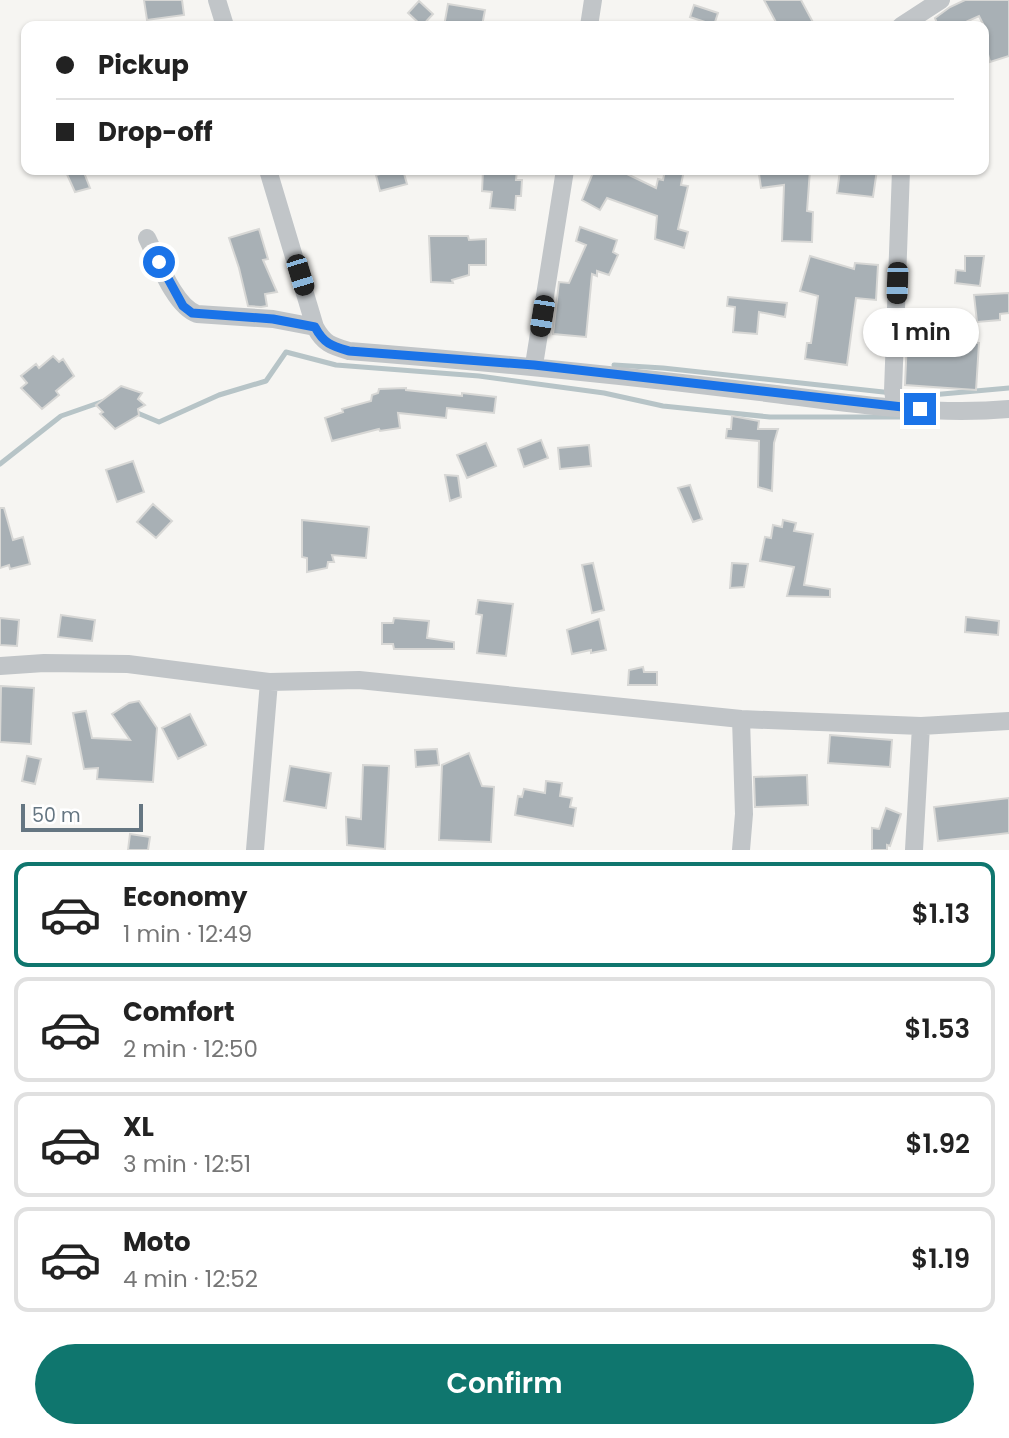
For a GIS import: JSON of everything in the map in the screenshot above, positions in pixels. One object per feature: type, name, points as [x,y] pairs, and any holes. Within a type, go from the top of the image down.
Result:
[{"type":"street","points":[[217,0],[223,21]]},
{"type":"street","points":[[590,21],[593,0]]},
{"type":"street","points":[[909,21],[941,0]]},
{"type":"street","points":[[269,175],[315,327],[322,340],[330,346],[349,351],[534,365],[896,408],[969,413],[1009,409]]},
{"type":"street","points":[[534,365],[564,175]]},
{"type":"street","points":[[896,408],[893,391],[901,175]]},
{"type":"street","points":[[146,238],[187,310],[197,314],[273,319],[315,327]]},
{"type":"street","points":[[0,666],[44,663],[128,664],[269,681],[359,680],[741,719],[920,726],[1009,721]]},
{"type":"street","points":[[255,850],[269,681]]},
{"type":"street","points":[[741,719],[744,814],[741,850]]},
{"type":"street","points":[[914,850],[920,726]]},
{"type":"building","points":[[144,0],[182,0],[184,15],[147,20]]},
{"type":"building","points":[[764,0],[801,0],[812,21],[775,21]]},
{"type":"building","points":[[965,0],[1009,0],[1009,56],[990,62],[989,21],[982,21],[979,16],[968,21],[936,21],[935,18]]},
{"type":"building","points":[[419,1],[433,14],[427,21],[417,21],[408,13]]},
{"type":"building","points":[[448,4],[485,10],[483,21],[445,21]]},
{"type":"building","points":[[694,5],[718,13],[715,21],[690,17]]},
{"type":"building","points":[[67,175],[85,175],[90,188],[75,192]]},
{"type":"building","points":[[376,175],[404,175],[407,184],[380,191]]},
{"type":"building","points":[[483,175],[516,175],[516,180],[522,180],[521,196],[516,196],[515,210],[490,208],[492,192],[482,191]]},
{"type":"building","points":[[592,175],[629,175],[656,188],[658,179],[663,180],[664,175],[683,175],[681,185],[688,186],[678,229],[688,232],[684,248],[655,239],[657,216],[607,198],[600,210],[582,200]]},
{"type":"building","points":[[759,175],[810,175],[807,211],[813,212],[812,242],[782,241],[784,185],[761,188]]},
{"type":"building","points":[[839,175],[876,175],[873,197],[837,193]]},
{"type":"building","points":[[580,227],[617,240],[613,252],[618,255],[609,275],[597,271],[597,276],[592,274],[586,337],[553,334],[559,282],[569,283],[586,245],[576,241]]},
{"type":"building","points":[[259,229],[268,259],[263,260],[277,292],[265,294],[267,306],[261,307],[248,306],[229,238]]},
{"type":"building","points":[[429,236],[486,239],[486,265],[469,265],[469,275],[452,280],[453,283],[431,282]]},
{"type":"building","points":[[810,256],[854,269],[855,263],[878,265],[876,300],[856,298],[847,365],[805,359],[807,343],[811,343],[818,296],[800,291]]},
{"type":"building","points":[[965,256],[984,256],[980,286],[955,283],[956,270],[965,271]]},
{"type":"building","points":[[1009,293],[1009,313],[1000,314],[1000,320],[977,322],[974,295]]},
{"type":"building","points":[[728,297],[787,303],[785,317],[759,312],[757,334],[733,332],[735,307],[727,306]]},
{"type":"building","points":[[907,339],[979,343],[976,390],[905,385]]},
{"type":"building","points":[[53,356],[59,362],[63,359],[74,376],[56,391],[59,395],[42,409],[21,388],[27,383],[21,376],[36,364],[39,368]]},
{"type":"building","points":[[121,386],[142,393],[138,399],[145,405],[138,409],[139,415],[115,429],[100,414],[103,412],[96,405]]},
{"type":"building","points":[[406,388],[462,396],[462,393],[496,397],[494,413],[447,408],[446,418],[398,413],[400,428],[379,429],[332,441],[325,418],[343,412],[342,409],[371,401],[372,395],[378,393],[379,389]]},
{"type":"building","points":[[732,416],[759,421],[758,429],[778,429],[774,443],[772,491],[758,487],[759,441],[726,438],[727,429],[731,429]]},
{"type":"building","points":[[541,440],[548,458],[524,467],[518,449]]},
{"type":"building","points":[[486,443],[496,466],[467,478],[457,455]]},
{"type":"building","points":[[589,445],[591,466],[560,469],[558,448]]},
{"type":"building","points":[[133,461],[144,492],[117,502],[106,470]]},
{"type":"building","points":[[445,475],[458,476],[461,497],[450,501]]},
{"type":"building","points":[[690,485],[702,519],[693,522],[678,488]]},
{"type":"building","points":[[153,504],[172,521],[156,538],[137,522]]},
{"type":"building","points":[[0,508],[4,508],[13,540],[23,537],[30,564],[10,569],[9,565],[0,568]]},
{"type":"building","points":[[302,520],[369,527],[366,558],[332,555],[334,562],[328,562],[327,568],[307,572],[307,558],[302,557]]},
{"type":"building","points":[[783,520],[796,523],[794,531],[813,534],[804,585],[830,589],[830,597],[787,596],[794,567],[760,561],[765,537],[771,538],[773,525],[782,527]]},
{"type":"building","points":[[593,563],[604,610],[592,613],[582,565]]},
{"type":"building","points":[[732,563],[748,564],[744,587],[730,588]]},
{"type":"building","points":[[478,600],[513,604],[506,656],[477,653],[482,615],[476,614]]},
{"type":"building","points":[[61,615],[95,620],[92,641],[58,637]]},
{"type":"building","points":[[966,617],[999,621],[998,635],[965,632]]},
{"type":"building","points":[[0,618],[19,620],[17,646],[0,645]]},
{"type":"building","points":[[394,618],[429,621],[427,638],[454,642],[454,649],[394,649],[393,644],[382,644],[382,623],[393,623]]},
{"type":"building","points":[[599,619],[606,650],[572,654],[567,630]]},
{"type":"building","points":[[643,667],[644,672],[657,672],[657,685],[628,685],[629,670]]},
{"type":"building","points":[[1,686],[34,688],[31,744],[0,742]]},
{"type":"building","points":[[139,701],[157,728],[153,782],[97,779],[98,768],[84,769],[73,713],[86,711],[92,738],[130,740],[112,714],[129,703]]},
{"type":"building","points":[[190,714],[206,745],[178,759],[162,728]]},
{"type":"building","points":[[830,735],[892,740],[890,767],[828,763]]},
{"type":"building","points":[[437,749],[439,765],[416,767],[415,750]]},
{"type":"building","points":[[469,753],[482,786],[494,787],[491,842],[439,840],[442,765]]},
{"type":"building","points":[[27,756],[41,759],[35,784],[22,781]]},
{"type":"building","points":[[363,765],[389,766],[385,849],[347,845],[346,817],[361,819]]},
{"type":"building","points":[[290,766],[331,773],[326,808],[284,801]]},
{"type":"building","points":[[807,775],[808,805],[755,807],[754,777]]},
{"type":"building","points":[[546,781],[562,783],[560,796],[572,798],[570,807],[576,808],[573,826],[515,815],[518,796],[522,797],[524,789],[545,793]]},
{"type":"building","points":[[1009,798],[1009,833],[938,841],[934,807]]},
{"type":"building","points":[[886,808],[901,814],[887,850],[872,850],[872,828],[879,829]]},
{"type":"building","points":[[130,834],[150,837],[148,850],[128,850]]},
{"type":"waterway","points":[[135,412],[159,422],[219,395],[266,381],[286,352],[336,365],[479,376],[604,393],[663,406],[770,417],[907,417]]},
{"type":"waterway","points":[[614,365],[920,396],[1009,388]]},
{"type":"waterway","points":[[0,464],[61,416],[107,400]]},
{"type":"route","points":[[159,262],[183,306],[192,313],[273,319],[315,327],[322,340],[330,346],[349,351],[534,365],[920,409]]}]
